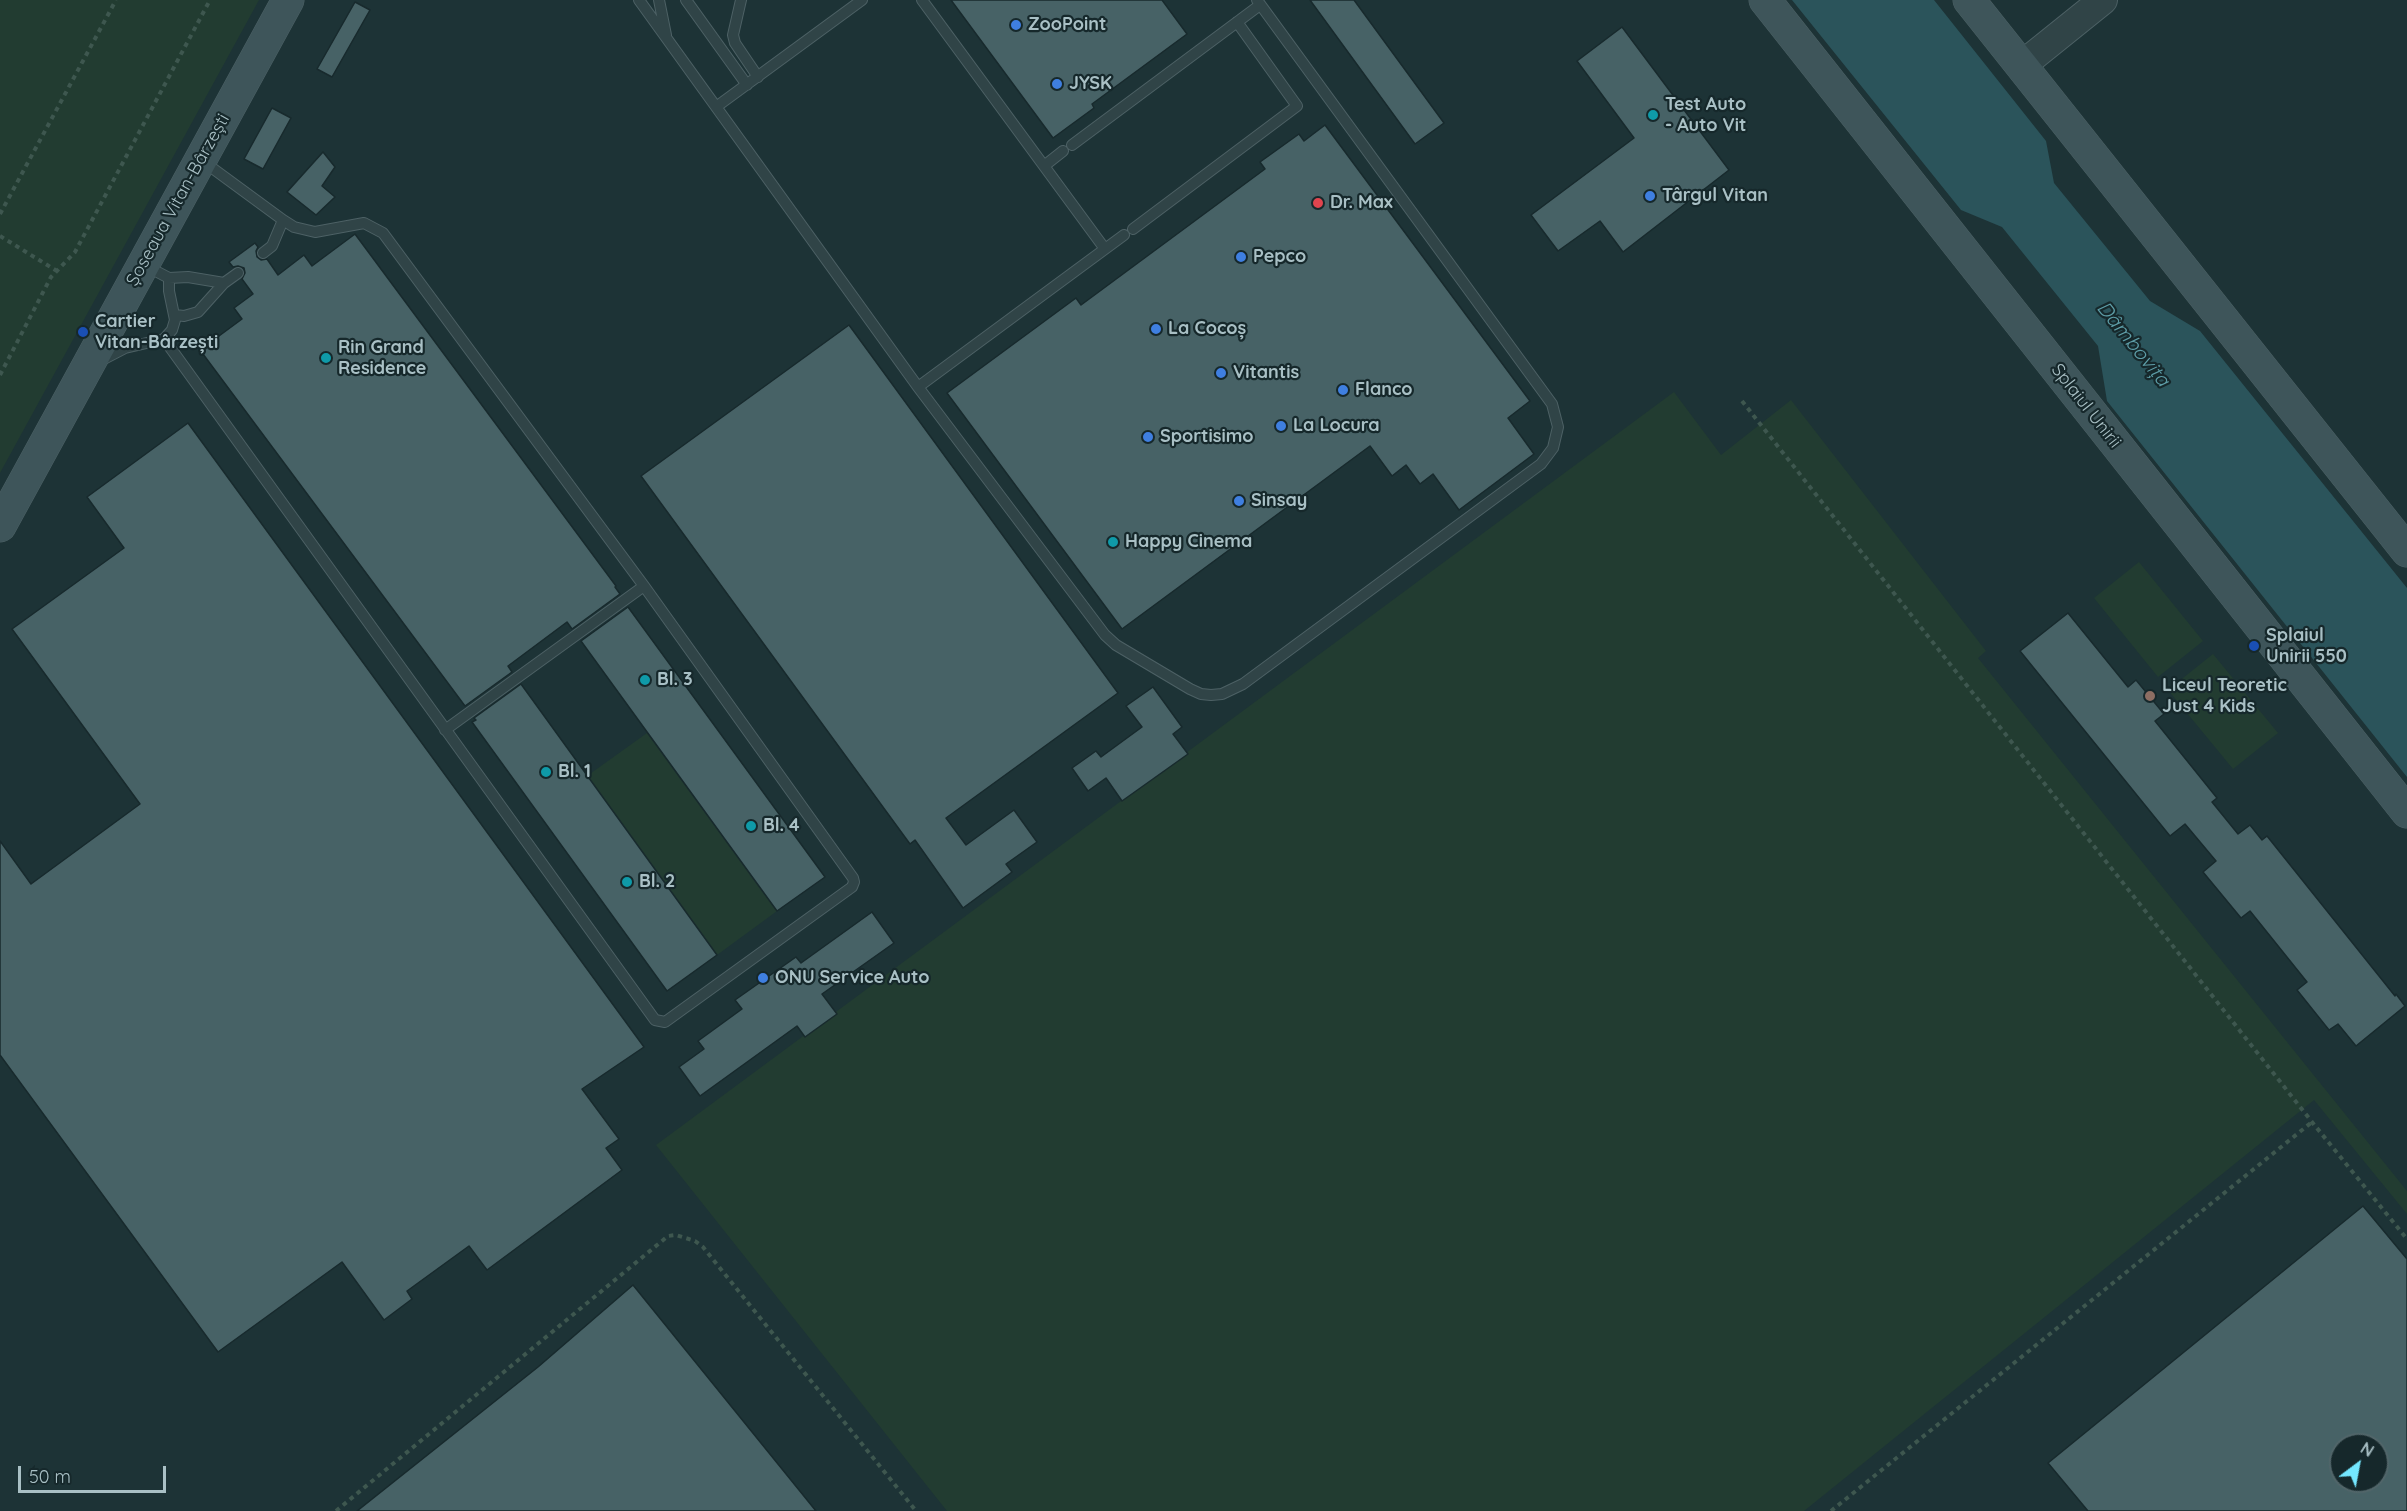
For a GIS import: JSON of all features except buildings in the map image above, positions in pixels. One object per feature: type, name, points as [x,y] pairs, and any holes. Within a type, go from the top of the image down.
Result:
[{"type":"main road","name":"Șoseaua Vitan-Bârzești","points":[[0,526],[83,374],[156,271],[200,159],[288,0]]},
{"type":"main road","name":"Splaiul Unirii","points":[[1765,0],[2407,812]]},
{"type":"main road","points":[[1970,0],[2407,551]]},
{"type":"street","points":[[2021,66],[2103,0]]},
{"type":"lane","points":[[639,0],[918,387],[1104,635],[1116,645],[1201,694],[1222,694],[1243,684],[1546,459],[1553,448],[1558,427],[1552,404],[1258,2],[1237,22],[1044,166]]},
{"type":"lane","points":[[659,0],[667,38]]},
{"type":"lane","points":[[686,0],[747,85]]},
{"type":"lane","points":[[741,0],[733,35],[735,43],[758,77]]},
{"type":"lane","points":[[716,108],[862,0]]},
{"type":"lane","points":[[922,0],[1106,249]]},
{"type":"lane","points":[[918,387],[1297,106],[1237,22]]},
{"type":"lane","points":[[164,339],[655,1020],[665,1022],[852,887],[853,878],[644,586],[383,233],[364,223],[315,232],[294,227],[200,159]]},
{"type":"lane","points":[[263,253],[272,246],[283,220]]},
{"type":"lane","points":[[156,271],[224,283]]},
{"type":"lane","points":[[83,374],[125,348],[164,339],[172,330],[175,315],[168,291],[156,271]]},
{"type":"lane","points":[[175,315],[184,316],[198,312],[224,283],[238,273]]},
{"type":"lane","points":[[445,730],[644,586]]},
{"type":"path","points":[[0,214],[116,0]]},
{"type":"path","points":[[0,375],[51,277],[75,252],[210,0]]},
{"type":"path","points":[[0,236],[57,271]]},
{"type":"path","points":[[1742,401],[2407,1239]]},
{"type":"path","points":[[1831,1511],[2312,1122]]},
{"type":"path","points":[[336,1511],[668,1236],[676,1235],[695,1241],[703,1247],[916,1511]]},
{"type":"green space","points":[[0,0],[259,0],[0,473]]},
{"type":"green space","points":[[1674,392],[1721,455],[1791,400],[1986,651],[1978,658],[2407,1191],[2407,1214],[2314,1100],[1804,1511],[947,1511],[656,1145]]},
{"type":"green space","points":[[2139,562],[2203,641],[2158,677],[2094,598]]},
{"type":"green space","points":[[2213,654],[2278,733],[2233,769],[2168,690]]},
{"type":"green space","points":[[647,733],[777,911],[717,955],[587,776]]},
{"type":"water","name":"Dâmbovița","points":[[1792,0],[1934,0],[2046,141],[2054,183],[2150,301],[2200,331],[2407,588],[2407,777],[2107,401],[2098,346],[2002,227],[1961,210]]},
{"type":"place","name":"ZooPoint","points":[[1016,25]]},
{"type":"place","name":"JYSK","points":[[1057,84]]},
{"type":"place","name":"Test Auto - Auto Vit","points":[[1653,115]]},
{"type":"place","name":"Târgul Vitan","points":[[1650,196]]},
{"type":"place","name":"Dr. Max","points":[[1318,203]]},
{"type":"place","name":"Pepco","points":[[1241,257]]},
{"type":"place","name":"La Cocoș","points":[[1156,329]]},
{"type":"place","name":"Cartier Vitan-Bârzești","points":[[83,332]]},
{"type":"place","name":"Rin Grand Residence","points":[[326,358]]},
{"type":"place","name":"Vitantis","points":[[1221,373]]},
{"type":"place","name":"Flanco","points":[[1343,390]]},
{"type":"place","name":"La Locura","points":[[1281,426]]},
{"type":"place","name":"Sportisimo","points":[[1148,437]]},
{"type":"place","name":"Sinsay","points":[[1239,501]]},
{"type":"place","name":"Happy Cinema","points":[[1113,542]]},
{"type":"place","name":"Splaiul Unirii 550","points":[[2254,646]]},
{"type":"place","name":"Bl. 3","points":[[645,680]]},
{"type":"place","name":"Liceul Teoretic Just 4 Kids","points":[[2150,696]]},
{"type":"place","name":"Bl. 1","points":[[546,772]]},
{"type":"place","name":"Bl. 4","points":[[751,826]]},
{"type":"place","name":"Bl. 2","points":[[627,882]]},
{"type":"place","name":"ONU Service Auto","points":[[763,978]]}]
